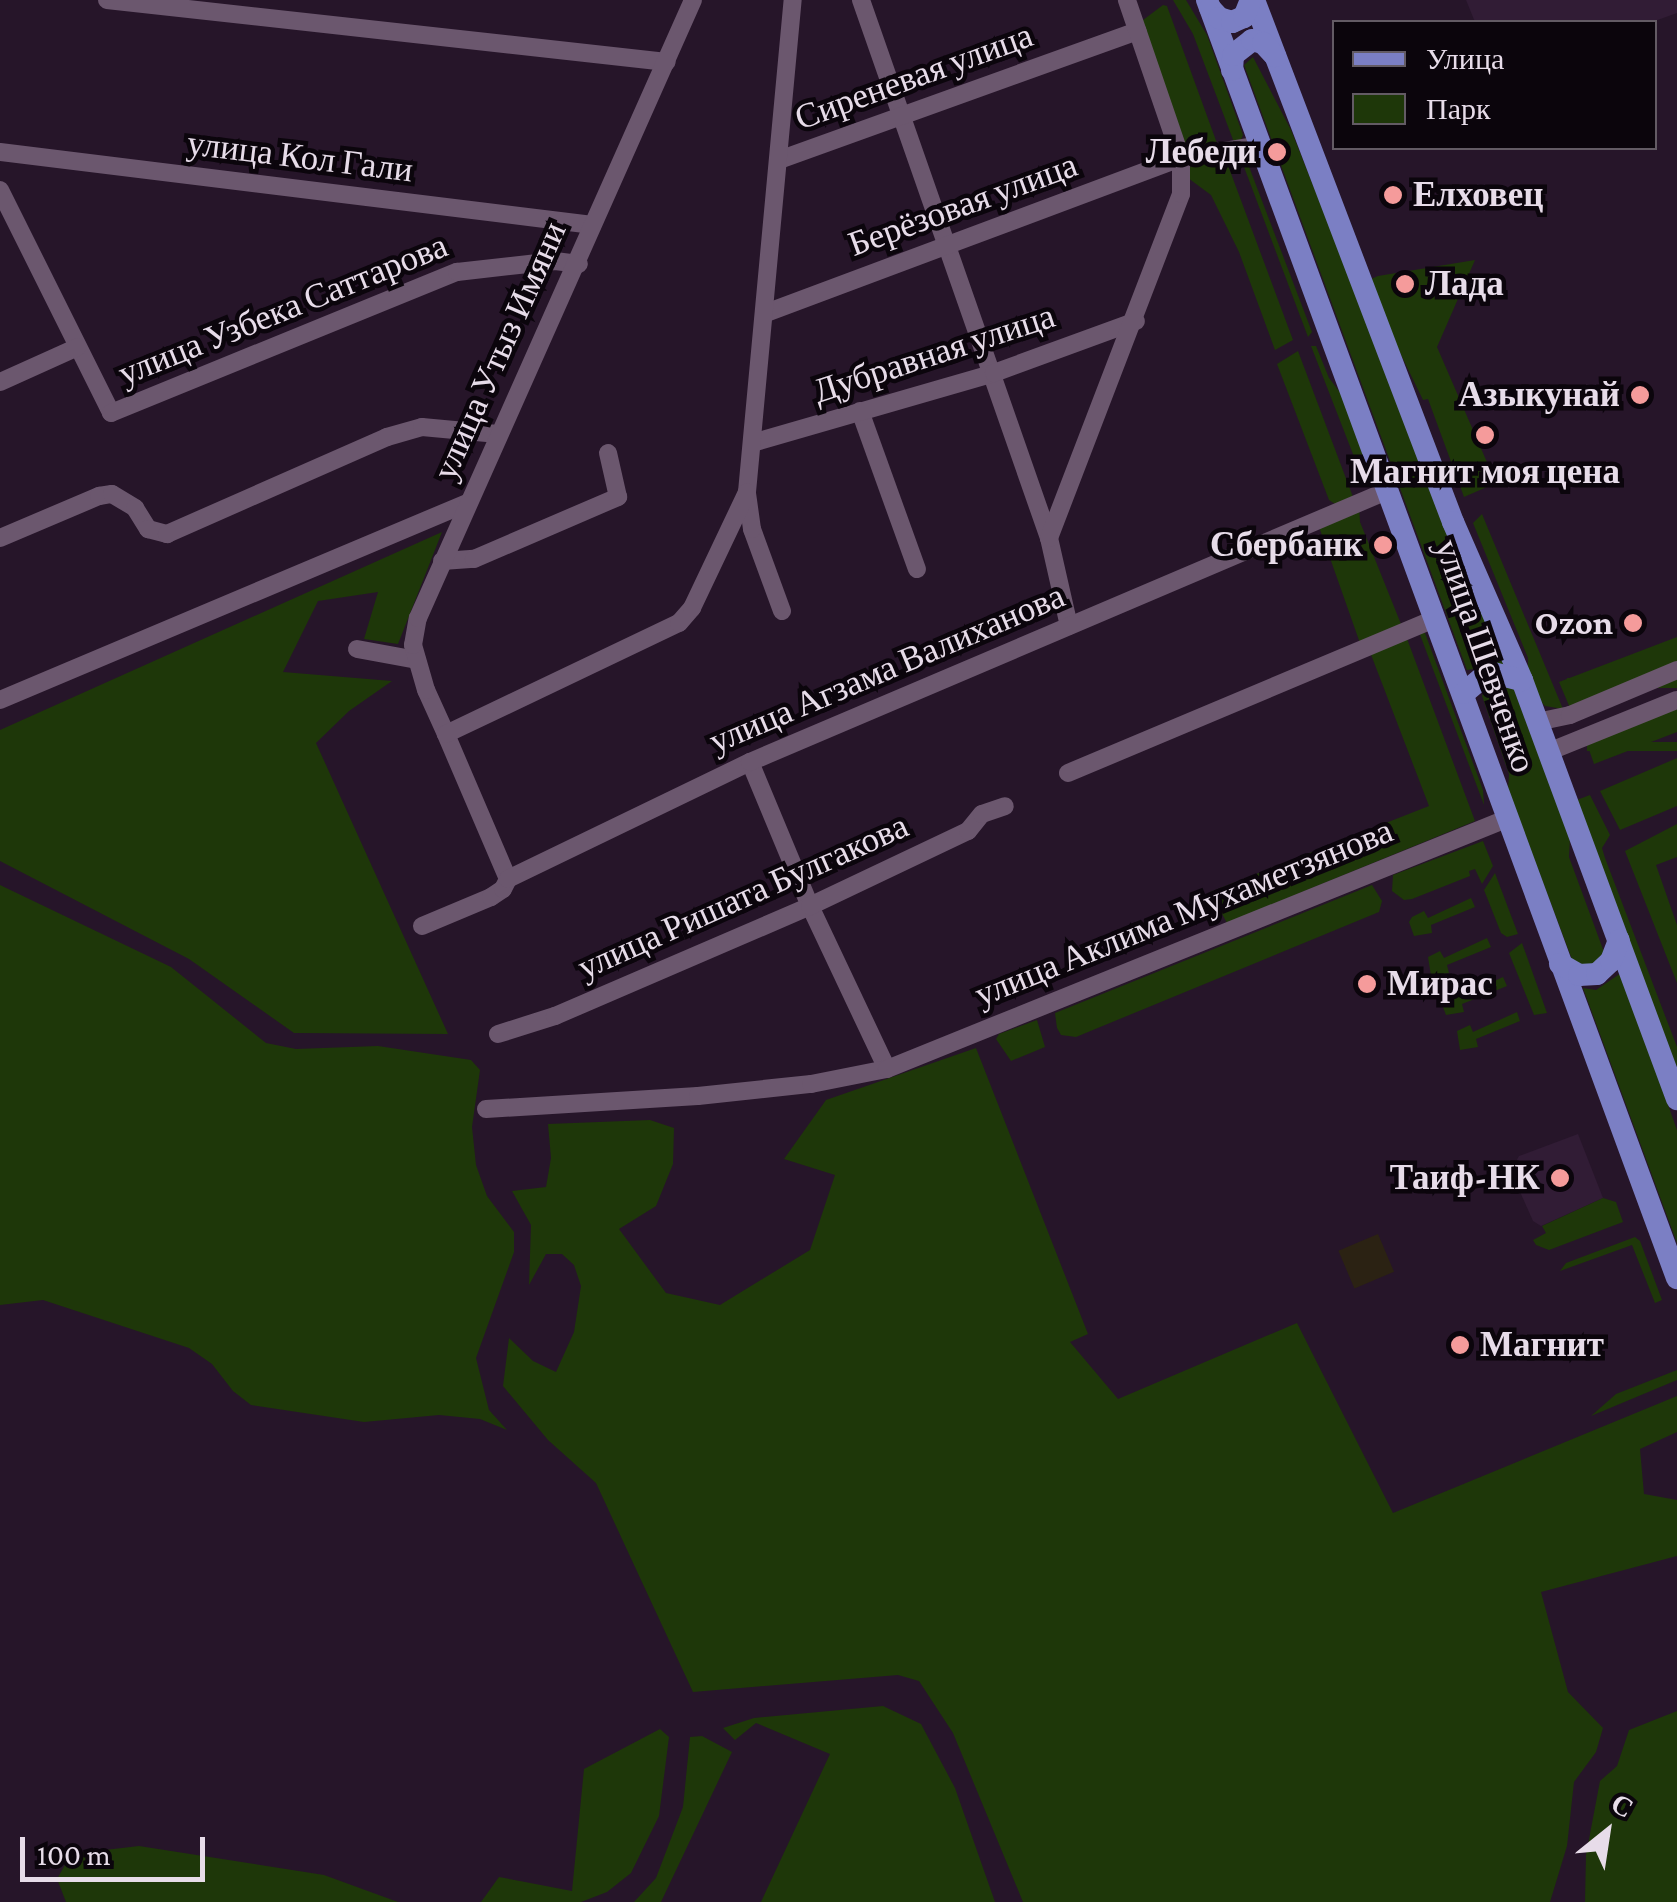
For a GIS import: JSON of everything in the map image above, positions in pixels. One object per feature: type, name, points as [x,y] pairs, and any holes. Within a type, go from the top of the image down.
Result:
[{"type":"main road","points":[[1208,4],[1219,18],[1232,22],[1244,17],[1253,0]]},
{"type":"main road","name":"улица Шевченко","points":[[1253,0],[1453,522],[1522,680],[1676,1092]]},
{"type":"main road","name":"улица Шевченко","points":[[1208,4],[1677,1278]]},
{"type":"main road","points":[[1232,70],[1233,55],[1252,40],[1264,43],[1274,56]]},
{"type":"main road","points":[[1464,693],[1490,672],[1522,680]]},
{"type":"main road","points":[[1560,964],[1578,975],[1598,974],[1612,962],[1620,940]]},
{"type":"street","points":[[107,0],[667,62]]},
{"type":"street","name":"улица Утыз Имяни","points":[[508,880],[417,660],[413,645],[418,618],[693,0]]},
{"type":"street","points":[[861,0],[1049,538],[1069,626]]},
{"type":"street","points":[[1049,538],[1171,230],[1181,194],[1182,158],[1132,33],[1127,0]]},
{"type":"street","points":[[782,611],[752,529],[747,492],[795,1]]},
{"type":"street","name":"Сиреневая улица","points":[[779,160],[1132,33]]},
{"type":"street","name":"Берёзовая улица","points":[[766,313],[1182,158],[1260,145]]},
{"type":"street","name":"улица Кол Гали","points":[[0,152],[593,226]]},
{"type":"street","points":[[0,190],[78,347]]},
{"type":"street","name":"улица Узбека Саттарова","points":[[0,382],[78,347],[111,413],[458,272],[555,261],[578,264]]},
{"type":"street","name":"Дубравная улица","points":[[752,444],[994,373],[1136,321]]},
{"type":"street","points":[[860,411],[917,569]]},
{"type":"street","points":[[0,538],[112,494],[135,508],[148,529],[167,534],[422,426],[498,434]]},
{"type":"street","points":[[442,561],[474,559],[618,497],[608,453]]},
{"type":"street","name":"улица Агзама Валиханова","points":[[422,926],[491,897],[504,889],[508,880],[750,762],[1389,490]]},
{"type":"street","points":[[446,734],[679,623],[692,608],[747,492]]},
{"type":"street","points":[[0,700],[467,504]]},
{"type":"street","points":[[1068,773],[1436,619]]},
{"type":"street","points":[[357,649],[417,660]]},
{"type":"street","points":[[1537,722],[1570,716],[1677,670]]},
{"type":"street","points":[[1548,752],[1677,700]]},
{"type":"street","points":[[750,762],[810,906],[887,1068]]},
{"type":"street","name":"улица Ришата Булгакова","points":[[498,1034],[555,1016],[810,906],[968,831],[982,814],[1006,806]]},
{"type":"street","name":"улица Аклима Мухаметзянова","points":[[486,1109],[735,1092],[811,1084],[887,1068],[1506,819]]},
{"type":"shaded area","points":[[1466,0],[1677,0],[1677,13],[1657,20],[1474,20]]},
{"type":"shaded area","points":[[1578,1134],[1603,1198],[1541,1226],[1533,1221],[1513,1176],[1514,1165],[1519,1156]]},
{"type":"shaded area","points":[[1378,1234],[1394,1272],[1354,1289],[1338,1251]]},
{"type":"green space","points":[[1173,0],[1186,0],[1207,35],[1243,135],[1239,144],[1235,145],[1193,34]]},
{"type":"green space","points":[[1167,6],[1218,146],[1189,151],[1182,147],[1139,23]]},
{"type":"green space","points":[[1253,57],[1291,130],[1504,664],[1467,670],[1244,65]]},
{"type":"green space","points":[[1241,159],[1248,164],[1312,332],[1308,337]]},
{"type":"green space","points":[[1226,160],[1293,340],[1275,350],[1239,252],[1211,195],[1188,178],[1191,164]]},
{"type":"green space","points":[[1475,260],[1437,347],[1496,483],[1464,497],[1428,399],[1423,400],[1370,291],[1371,279],[1378,276]]},
{"type":"green space","points":[[1311,346],[1316,346],[1329,378],[1342,395],[1367,466],[1358,467]]},
{"type":"green space","points":[[1298,351],[1353,497],[1335,504],[1329,500],[1277,364]]},
{"type":"green space","points":[[1359,506],[1360,522],[1403,629],[1361,646],[1318,524]]},
{"type":"green space","points":[[1482,514],[1563,709],[1545,706],[1535,695],[1528,678],[1528,658],[1473,523]]},
{"type":"green space","points":[[442,532],[398,644],[364,639],[378,592],[318,601],[283,672],[392,681],[349,711],[316,743],[448,1034],[294,1033],[189,959],[0,861],[0,730]]},
{"type":"green space","points":[[1419,632],[1425,633],[1483,790],[1484,805]]},
{"type":"green space","points":[[1406,636],[1475,821],[1227,923],[1210,892],[1429,806],[1370,652]]},
{"type":"green space","points":[[1677,637],[1677,663],[1570,708],[1559,682]]},
{"type":"green space","points":[[1567,678],[1677,678],[1677,688],[1567,688]]},
{"type":"green space","points":[[1487,684],[1513,687],[1570,837],[1569,857],[1604,952],[1597,964],[1583,968],[1573,962],[1508,790],[1509,774],[1482,696]]},
{"type":"green space","points":[[1677,708],[1677,732],[1594,764],[1587,744]]},
{"type":"green space","points":[[1587,742],[1677,742],[1677,751],[1587,751]]},
{"type":"green space","points":[[1677,758],[1677,806],[1620,830],[1600,791]]},
{"type":"green space","points":[[1590,795],[1610,835],[1602,848],[1677,1047],[1677,1068],[1574,801]]},
{"type":"green space","points":[[1677,824],[1677,857],[1656,865],[1677,925],[1677,983],[1625,851]]},
{"type":"green space","points":[[1483,841],[1493,866],[1482,884],[1475,869],[1469,871],[1470,876],[1412,899],[1404,900],[1392,891],[1393,875]]},
{"type":"green space","points":[[1495,873],[1518,934],[1507,937],[1501,933],[1484,890]]},
{"type":"green space","points":[[0,885],[171,967],[266,1043],[296,1049],[378,1046],[471,1060],[480,1070],[472,1127],[476,1165],[487,1196],[514,1232],[514,1252],[476,1358],[489,1410],[507,1430],[480,1419],[439,1415],[364,1422],[251,1405],[233,1391],[212,1364],[189,1348],[43,1300],[0,1305]]},
{"type":"green space","points":[[1372,885],[1382,901],[1379,912],[1076,1037],[1061,1035],[1057,1028],[1055,1013]]},
{"type":"green space","points":[[1471,898],[1475,907],[1431,925],[1432,933],[1414,936],[1409,922],[1412,917],[1424,911],[1428,918]]},
{"type":"green space","points":[[1487,938],[1491,947],[1447,965],[1449,973],[1431,976],[1428,957],[1440,951],[1444,958]]},
{"type":"green space","points":[[1522,943],[1547,1013],[1534,1015],[1509,953]]},
{"type":"green space","points":[[1621,973],[1677,1130],[1677,1243],[1583,988],[1596,990]]},
{"type":"green space","points":[[1503,977],[1507,986],[1462,1004],[1464,1012],[1446,1015],[1443,996],[1456,990],[1459,997]]},
{"type":"green space","points":[[1517,1012],[1520,1021],[1476,1039],[1478,1047],[1460,1050],[1457,1031],[1470,1025],[1473,1032]]},
{"type":"green space","points":[[1037,1020],[1045,1047],[1011,1061],[996,1039],[999,1034]]},
{"type":"green space","points":[[976,1048],[1088,1334],[1070,1342],[1118,1399],[1297,1323],[1393,1513],[1677,1396],[1677,1432],[1640,1449],[1644,1494],[1677,1500],[1677,1556],[1541,1592],[1568,1692],[1603,1728],[1596,1752],[1574,1782],[1567,1846],[1550,1902],[1023,1902],[953,1733],[919,1681],[898,1675],[693,1692],[596,1483],[548,1440],[503,1386],[509,1338],[533,1361],[556,1372],[574,1332],[581,1286],[574,1265],[562,1254],[546,1254],[529,1285],[531,1225],[512,1191],[546,1187],[551,1158],[548,1124],[650,1120],[674,1128],[673,1164],[656,1206],[619,1229],[666,1293],[720,1305],[810,1250],[835,1175],[784,1159],[826,1100]]},
{"type":"green space","points":[[1603,1198],[1616,1202],[1623,1222],[1549,1250],[1536,1245],[1533,1240],[1546,1233],[1542,1226]]},
{"type":"green space","points":[[1635,1237],[1640,1241],[1662,1300],[1655,1303],[1632,1245],[1560,1271],[1566,1263]]},
{"type":"green space","points":[[1677,1370],[1677,1380],[1591,1416],[1616,1394]]},
{"type":"green space","points":[[883,1706],[921,1724],[955,1788],[995,1902],[761,1902],[830,1754],[756,1723],[735,1740],[723,1728],[754,1718]]},
{"type":"green space","points":[[1677,1711],[1677,1902],[1585,1902],[1586,1855],[1600,1781],[1617,1766],[1629,1730]]},
{"type":"green space","points":[[660,1729],[669,1737],[659,1816],[631,1873],[607,1892],[581,1902],[481,1902],[499,1877],[572,1891],[584,1769]]},
{"type":"green space","points":[[702,1736],[732,1752],[661,1902],[634,1902],[656,1878],[683,1807],[690,1737]]},
{"type":"green space","points":[[139,1846],[324,1875],[398,1902],[66,1902],[57,1879],[71,1854]]},
{"type":"place","name":"Лебеди","points":[[1277,152]]},
{"type":"place","name":"Елховец","points":[[1393,195]]},
{"type":"place","name":"Лада","points":[[1405,284]]},
{"type":"place","name":"Азыкунай","points":[[1640,395]]},
{"type":"place","name":"Магнит моя цена","points":[[1485,435]]},
{"type":"place","name":"Сбербанк","points":[[1383,545]]},
{"type":"place","name":"Ozon","points":[[1633,623]]},
{"type":"place","name":"Мирас","points":[[1367,984]]},
{"type":"place","name":"Таиф-НК","points":[[1560,1178]]},
{"type":"place","name":"Магнит","points":[[1460,1345]]}]
